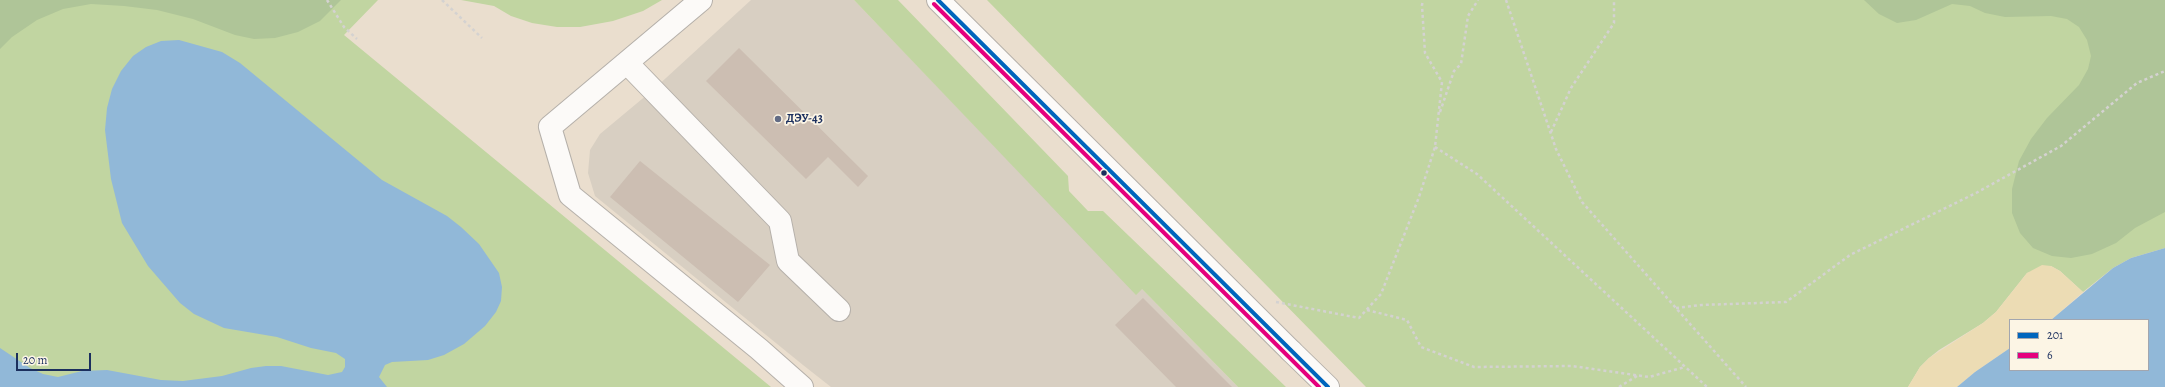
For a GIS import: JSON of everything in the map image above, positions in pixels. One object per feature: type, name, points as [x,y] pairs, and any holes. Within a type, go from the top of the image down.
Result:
[{"type":"street","points":[[701,0],[628,63],[550,127],[570,195],[759,349],[802,387]]},
{"type":"street","points":[[938,0],[1328,387]]},
{"type":"street","points":[[628,63],[780,221],[788,261],[839,310]]},
{"type":"path","points":[[327,0],[344,27],[357,39]]},
{"type":"path","points":[[442,0],[482,38]]},
{"type":"path","points":[[1270,301],[1359,318],[1381,294],[1419,197],[1435,147],[1442,82],[1425,54],[1423,0]]},
{"type":"path","points":[[1438,118],[1454,71],[1461,64],[1468,16],[1478,0]]},
{"type":"path","points":[[1506,0],[1550,133],[1582,202],[1746,387]]},
{"type":"path","points":[[1550,133],[1571,88],[1614,23],[1614,0]]},
{"type":"path","points":[[1676,308],[1701,305],[1786,302],[1850,255],[1976,193],[2060,146],[2137,83],[2165,71]]},
{"type":"path","points":[[1435,147],[1477,174],[1707,387]]},
{"type":"path","points":[[1366,310],[1407,320],[1421,347],[1474,367],[1572,366],[1649,377],[1685,367]]},
{"type":"path","points":[[1619,387],[1638,375]]},
{"type":"shaded area","points":[[751,0],[854,0],[1035,188],[1142,289],[1238,387],[831,387],[803,365],[595,196],[588,173],[590,150],[600,134],[654,89]]},
{"type":"green space","points":[[0,0],[378,0],[344,35],[771,387],[0,387]]},
{"type":"green space","points":[[0,0],[341,0],[320,21],[298,32],[275,38],[254,39],[235,35],[193,19],[157,10],[91,4],[63,9],[37,20],[12,37],[0,49]]},
{"type":"green space","points":[[461,0],[662,0],[643,11],[613,21],[580,27],[557,27],[532,23],[511,16],[494,6]]},
{"type":"green space","points":[[854,0],[898,0],[1068,176],[1069,191],[1088,211],[1103,211],[1286,387],[1238,387],[1142,289],[1136,295]]},
{"type":"green space","points":[[987,0],[2165,0],[2165,248],[2131,258],[2113,268],[2083,292],[2060,271],[2051,266],[2027,273],[1996,312],[1983,323],[1939,350],[1929,358],[1920,367],[1908,387],[1366,387]]},
{"type":"green space","points":[[1864,0],[2165,0],[2165,212],[2135,228],[2116,243],[2092,254],[2071,258],[2052,256],[2033,248],[2020,233],[2012,213],[2012,189],[2019,161],[2031,139],[2047,118],[2079,85],[2088,69],[2091,56],[2087,40],[2079,27],[2067,19],[2051,16],[2005,17],[1985,13],[1970,6],[1952,4],[1916,20],[1897,23],[1879,14]]},
{"type":"sand","points":[[2042,265],[2051,266],[2060,271],[2083,292],[2052,319],[2009,319],[2009,349],[1975,372],[1957,387],[1908,387],[1920,367],[1929,358],[1983,323],[1996,312],[2027,273]]},
{"type":"water","points":[[179,40],[222,52],[240,63],[382,180],[447,216],[461,227],[479,244],[499,273],[502,287],[501,301],[496,312],[485,326],[464,344],[444,355],[428,360],[392,362],[385,365],[379,377],[387,387],[0,387],[0,348],[30,368],[43,374],[58,377],[82,371],[107,370],[161,380],[183,381],[222,376],[251,368],[266,366],[281,366],[328,375],[342,372],[345,367],[345,359],[336,353],[311,348],[277,337],[224,328],[194,314],[180,303],[148,266],[122,223],[111,179],[105,130],[107,108],[112,89],[121,71],[133,56],[146,47],[161,41]]},
{"type":"water","points":[[2165,248],[2165,387],[1957,387],[1975,372],[2009,349],[2009,371],[2149,371],[2149,319],[2052,319],[2113,268],[2131,258]]},
{"type":"building","name":"ДЭУ-43","points":[[739,48],[868,176],[858,187],[828,157],[806,179],[706,81]]},
{"type":"building","points":[[640,161],[770,265],[738,302],[610,197]]},
{"type":"building","points":[[1143,298],[1232,387],[1176,387],[1115,325]]},
{"type":"transit line","name":"201","points":[[938,0],[1328,387]]},
{"type":"transit line","name":"6","points":[[934,4],[1319,387]]},
{"type":"place","name":"ДЭУ-43","points":[[778,119]]}]
